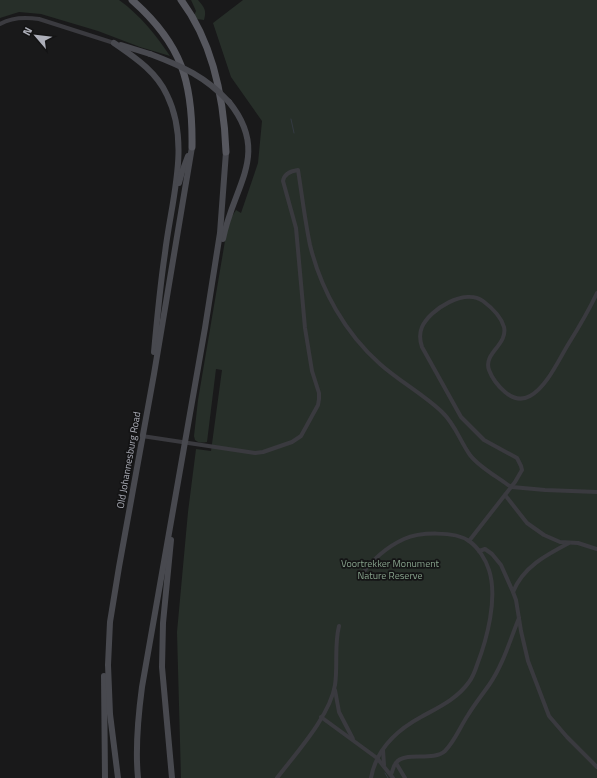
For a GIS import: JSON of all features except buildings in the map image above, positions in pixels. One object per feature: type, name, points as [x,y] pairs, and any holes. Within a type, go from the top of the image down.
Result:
[{"type":"main road","points":[[132,0],[148,14],[169,41],[181,64],[190,91],[193,120],[192,147],[182,172],[163,268]]},
{"type":"main road","points":[[138,778],[137,743],[142,693],[220,233],[226,152],[222,99],[215,70],[199,27],[181,0]]},
{"type":"main road","points":[[114,43],[150,54],[175,64],[198,76],[218,91],[229,102],[244,124],[248,138],[249,151],[244,175],[232,205],[224,234],[205,328]]},
{"type":"main road","points":[[114,43],[137,59],[149,70],[164,88],[175,113],[179,140],[179,155],[163,268],[154,354],[154,374]]},
{"type":"main road","name":"Old Johannesburg Road","points":[[118,778],[109,707],[108,666],[110,622],[192,147]]},
{"type":"main road","points":[[172,778],[164,696],[162,650],[163,623],[177,487]]},
{"type":"main road","points":[[105,778],[104,679],[106,643],[110,622]]},
{"type":"street","points":[[0,24],[5,21],[27,17],[39,19],[114,43]]},
{"type":"street","points":[[142,436],[255,453],[263,452],[292,442],[301,436],[318,405],[319,394],[312,371],[307,344],[296,228],[283,181],[287,174],[298,170],[308,232],[314,256],[324,284],[335,308],[345,324],[363,347],[379,363],[436,406],[446,416],[472,457],[491,473],[512,487],[597,492]]},
{"type":"street","points":[[469,541],[512,487],[522,470],[521,463],[517,458],[484,440],[458,413],[422,347],[420,337],[423,326],[427,320],[440,308],[458,298],[473,297],[484,302],[502,321],[504,330],[502,342],[489,359],[489,371],[496,383],[506,393],[517,398],[526,398],[536,392],[551,374],[597,293]]},
{"type":"street","points":[[505,495],[531,527],[555,540],[578,543],[597,550]]},
{"type":"street","points":[[359,578],[370,563],[398,542],[411,537],[427,534],[451,535],[469,541],[479,551],[489,569],[492,582],[492,598],[485,641],[472,678],[454,698],[403,728],[394,736],[377,758],[371,778]]},
{"type":"street","points":[[513,592],[517,581],[531,566],[546,555],[569,543]]},
{"type":"street","points":[[479,551],[485,549],[501,564],[513,592],[516,600],[528,661],[549,716],[567,737],[597,767]]},
{"type":"street","points":[[392,776],[396,763],[401,759],[438,755],[444,752],[450,745],[467,716],[490,684],[507,649],[519,618]]},
{"type":"street","points":[[339,626],[336,642],[335,685],[339,712],[351,738],[377,758],[392,776]]},
{"type":"street","points":[[277,778],[311,733],[321,717],[330,701],[335,685]]},
{"type":"street","points":[[321,717],[356,742]]},
{"type":"street","points":[[383,750],[384,765]]},
{"type":"street","points":[[396,763],[405,778]]},
{"type":"green space","points":[[0,0],[119,0],[134,12],[147,26],[170,56],[140,47],[98,31],[41,14],[19,12],[0,18]]},
{"type":"green space","points":[[191,0],[198,0],[203,7],[205,11],[204,20],[197,19],[194,16],[196,11]]},
{"type":"green space","name":"Voortrekker Monument Nature Reserve","points":[[243,0],[597,0],[597,778],[181,778],[177,632],[188,512],[196,449],[211,451],[222,370],[216,369],[207,442],[202,443],[195,440],[194,436],[198,400],[226,235],[231,218],[236,210],[241,213],[258,163],[262,121],[231,77],[213,23]]},
{"type":"waterway","points":[[291,119],[294,133]]},
{"type":"waterway","points":[[385,773],[388,778]]}]
